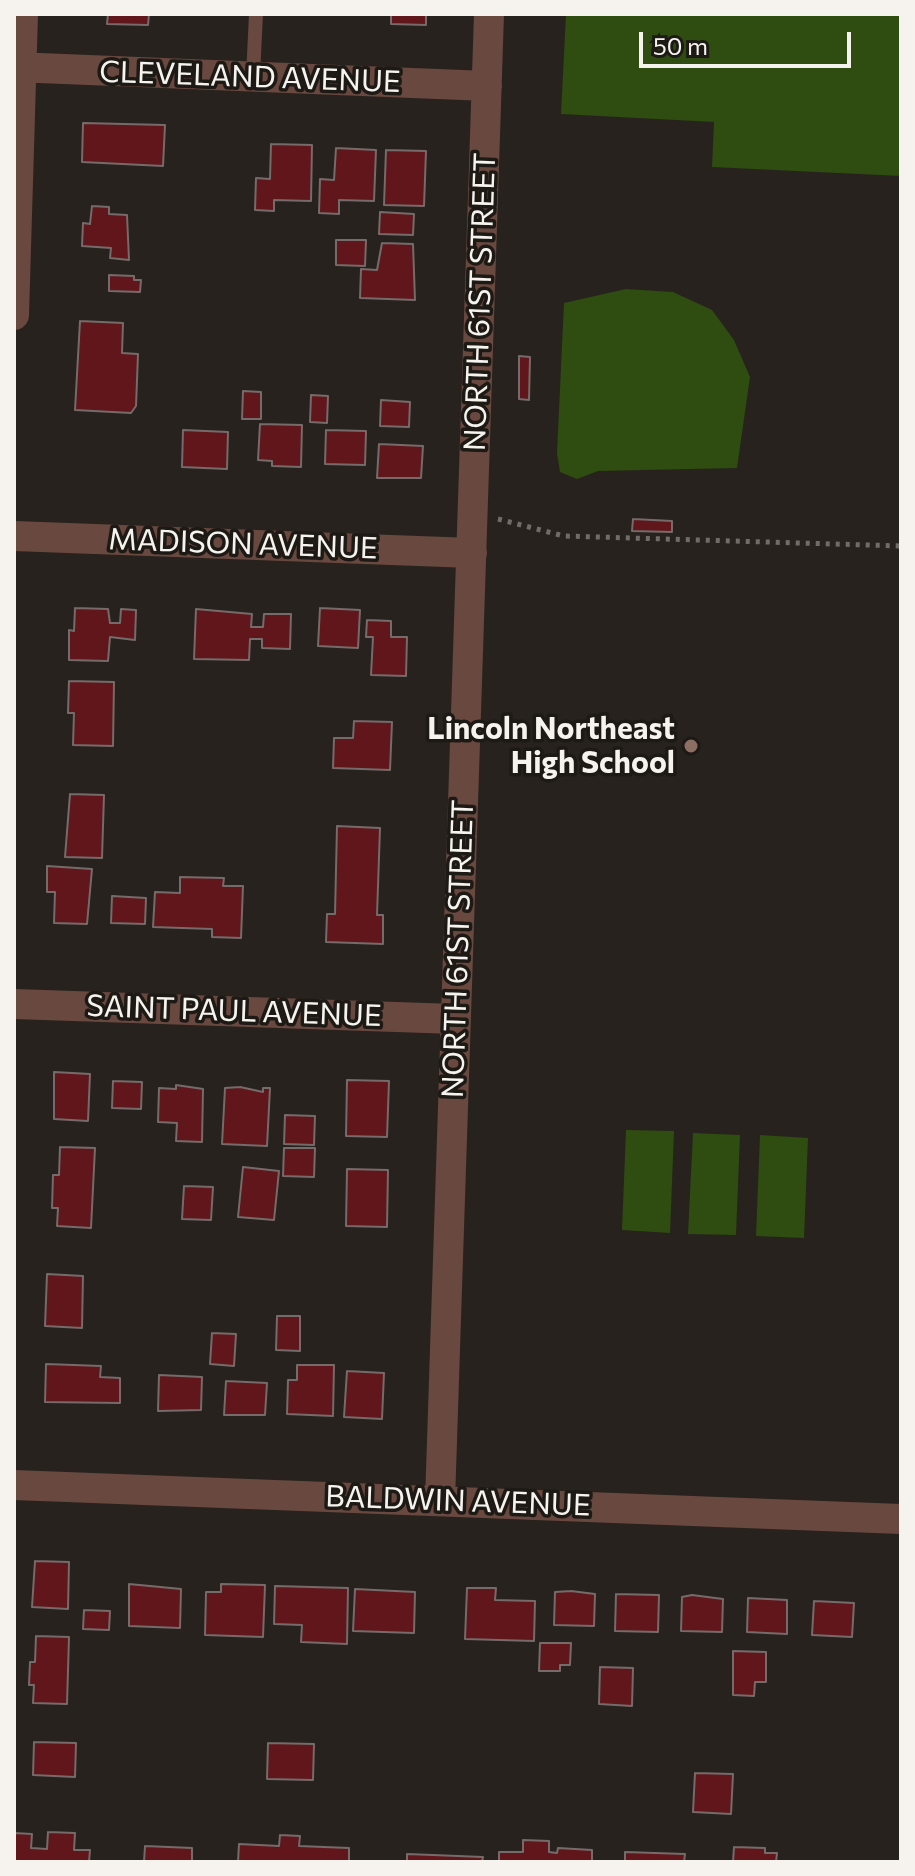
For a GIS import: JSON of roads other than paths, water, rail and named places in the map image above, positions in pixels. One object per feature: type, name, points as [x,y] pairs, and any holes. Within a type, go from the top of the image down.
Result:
[{"type":"street","points":[[14,315],[18,67],[23,14]]},
{"type":"street","name":"NORTH 61ST STREET","points":[[440,1501],[489,14]]},
{"type":"street","name":"CLEVELAND AVENUE","points":[[18,67],[487,86]]},
{"type":"street","name":"MADISON AVENUE","points":[[14,536],[472,553]]},
{"type":"street","name":"SAINT PAUL AVENUE","points":[[14,1004],[455,1019]]},
{"type":"street","name":"BALDWIN AVENUE","points":[[14,1485],[901,1519]]},
{"type":"lane","points":[[253,76],[256,14]]},
{"type":"place","name":"Lincoln Northeast High School","points":[[691,746]]}]
